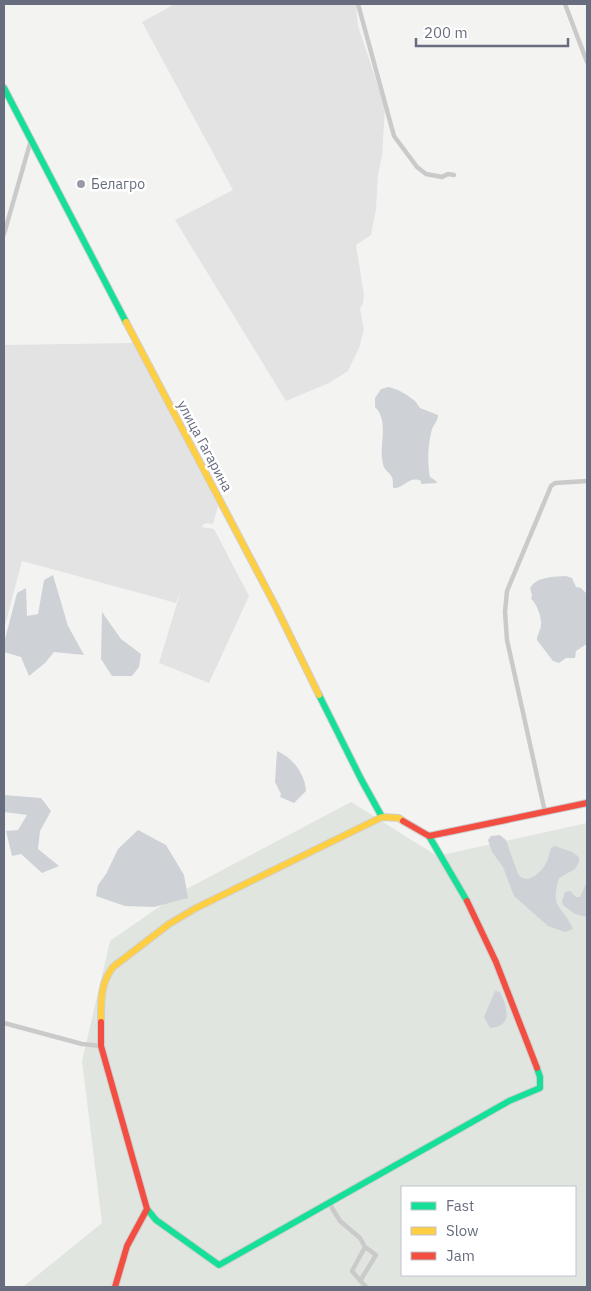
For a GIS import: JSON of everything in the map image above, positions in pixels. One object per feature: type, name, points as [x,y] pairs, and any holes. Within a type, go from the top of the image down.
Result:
[{"type":"street","points":[[358,4],[394,136],[417,167],[426,174],[442,177],[448,174],[454,175]]},
{"type":"street","points":[[565,4],[587,62]]},
{"type":"street","name":"улица Гагарина","points":[[4,88],[276,607],[361,779],[382,817]]},
{"type":"street","points":[[4,234],[31,140]]},
{"type":"street","points":[[545,812],[507,640],[505,612],[507,591],[551,486],[555,483],[587,481]]},
{"type":"street","points":[[429,836],[587,803]]},
{"type":"street","points":[[382,817],[399,818],[429,836],[476,917],[492,953],[520,1020],[540,1077],[540,1088],[509,1102],[219,1265],[156,1220],[147,1210],[101,1046],[100,1001],[107,974],[140,945],[169,924],[196,908],[382,817]]},
{"type":"street","points":[[4,1022],[82,1044],[101,1046]]},
{"type":"street","points":[[329,1203],[340,1221],[360,1238],[365,1247],[376,1255],[360,1281]]},
{"type":"street","points":[[115,1287],[129,1244],[139,1220],[147,1210]]},
{"type":"street","points":[[365,1247],[352,1271],[366,1287]]},
{"type":"shaded area","points":[[175,4],[356,4],[358,26],[385,107],[382,156],[371,235],[356,245],[364,295],[360,309],[364,330],[359,348],[348,371],[329,383],[286,401],[175,220],[233,190],[142,22]]},
{"type":"shaded area","points":[[133,343],[218,506],[213,524],[206,523],[201,527],[214,529],[249,596],[209,683],[159,663],[181,590],[176,603],[22,561],[4,629],[4,345]]},
{"type":"shaded area","points":[[389,387],[407,395],[420,408],[438,415],[432,429],[428,459],[430,477],[437,483],[421,484],[421,481],[413,480],[393,488],[392,477],[383,464],[383,427],[382,420],[375,407],[375,398],[381,389]]},
{"type":"shaded area","points":[[53,575],[68,626],[84,655],[54,652],[45,663],[29,676],[21,657],[4,652],[4,643],[17,593],[26,588],[27,616],[38,614],[44,580]]},
{"type":"shaded area","points":[[566,576],[572,578],[576,587],[581,588],[587,594],[587,645],[576,651],[575,658],[566,658],[559,663],[553,661],[537,640],[541,621],[537,607],[531,599],[530,588],[541,579]]},
{"type":"shaded area","points":[[102,612],[121,639],[141,654],[139,667],[132,676],[112,676],[101,659]]},
{"type":"shaded area","points":[[277,751],[293,762],[301,773],[305,785],[306,791],[294,803],[280,797],[281,794],[275,782]]},
{"type":"shaded area","points":[[4,795],[41,798],[51,811],[40,831],[38,849],[59,866],[42,873],[21,854],[12,856],[6,831],[18,830],[27,815],[4,812]]},
{"type":"shaded area","points":[[351,802],[437,856],[587,823],[587,1287],[23,1287],[102,1223],[82,1061],[110,941],[179,893]]},
{"type":"shaded area","points":[[138,830],[166,845],[184,875],[188,898],[154,907],[125,906],[96,896],[98,885],[106,874],[118,849]]},
{"type":"shaded area","points":[[500,835],[506,840],[518,874],[522,878],[530,878],[538,873],[545,865],[551,848],[555,846],[572,852],[579,857],[579,862],[575,869],[559,878],[556,896],[558,906],[573,929],[565,932],[548,926],[514,896],[503,867],[492,852],[488,840],[491,836]]},
{"type":"shaded area","points":[[587,882],[587,917],[575,914],[563,905],[562,901],[565,892],[570,891],[576,897],[580,897]]},
{"type":"shaded area","points":[[495,991],[500,992],[507,1014],[503,1024],[490,1028],[484,1017]]},
{"type":"traffic: fast","points":[[4,88],[126,322]]},
{"type":"traffic: fast","points":[[319,695],[382,817]]},
{"type":"traffic: fast","points":[[429,836],[467,901]]},
{"type":"traffic: fast","points":[[147,1209],[156,1220],[219,1265],[509,1101],[540,1088],[540,1077],[537,1068]]},
{"type":"traffic: slow","points":[[126,322],[276,607],[319,695]]},
{"type":"traffic: slow","points":[[101,1022],[103,986],[113,967],[169,924],[196,908],[382,817],[399,818],[403,821]]},
{"type":"traffic: jam","points":[[403,821],[429,836],[587,803]]},
{"type":"traffic: jam","points":[[467,901],[496,962],[537,1068]]},
{"type":"traffic: jam","points":[[101,1022],[101,1046],[147,1209],[127,1246],[115,1287]]},
{"type":"place","name":"Белагро","points":[[81,184]]}]
